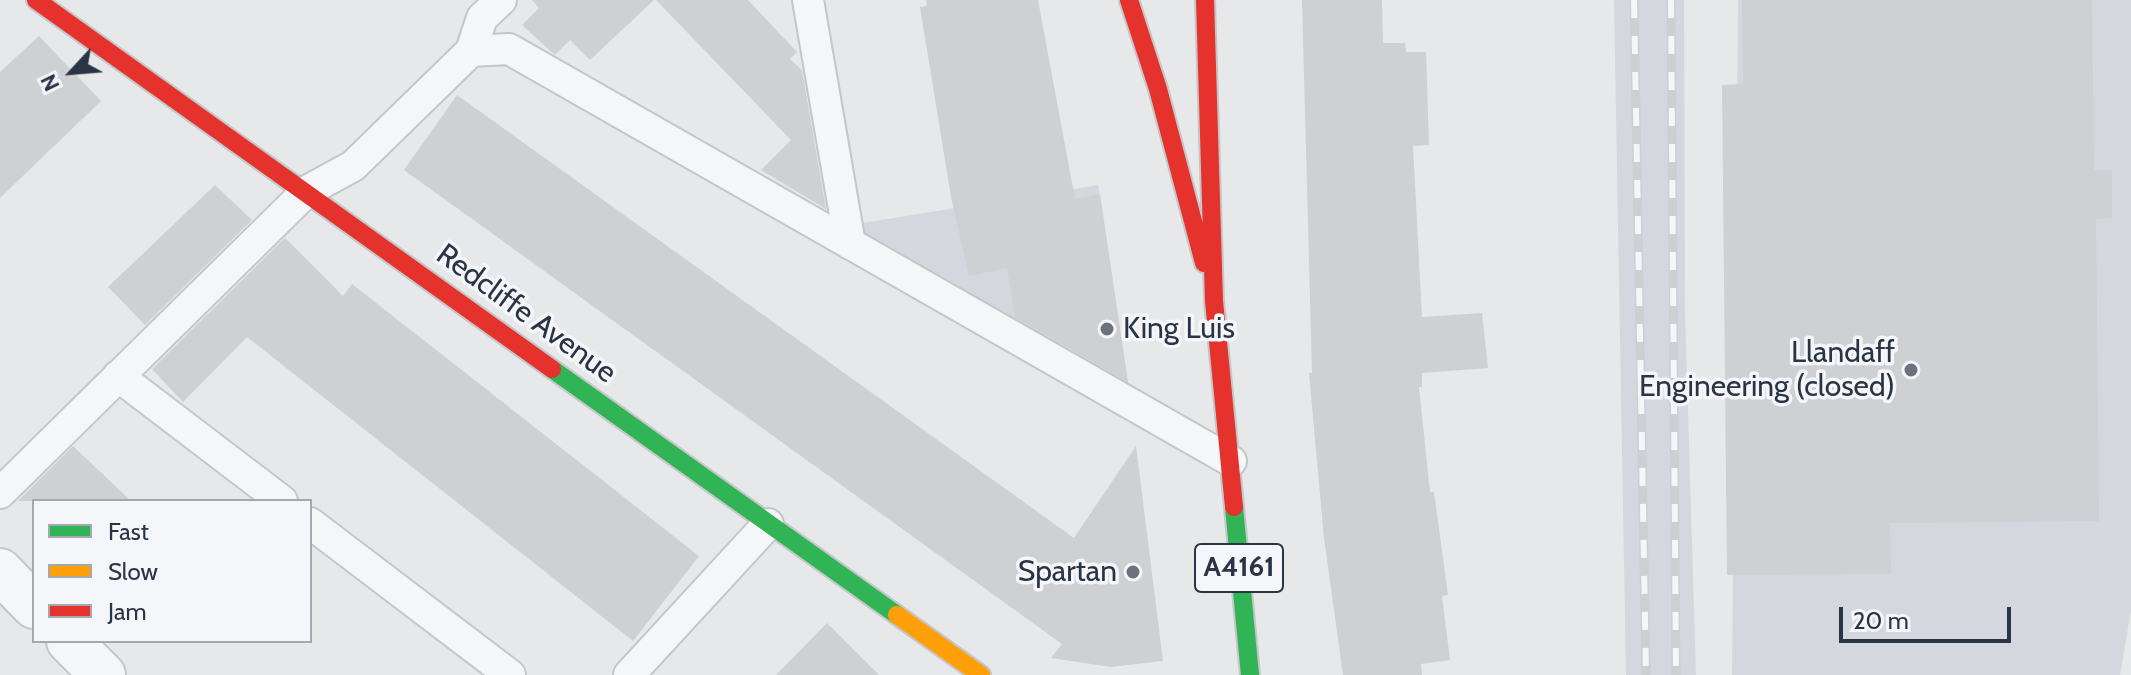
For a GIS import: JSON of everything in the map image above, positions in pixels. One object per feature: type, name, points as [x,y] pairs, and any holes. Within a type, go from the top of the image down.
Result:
[{"type":"street","name":"Redcliffe Avenue","points":[[36,0],[981,675]]},
{"type":"street","points":[[1129,0],[1158,89],[1214,301]]},
{"type":"street","points":[[1205,0],[1214,301],[1231,461]]},
{"type":"street","name":"A4161","points":[[1231,461],[1250,675]]},
{"type":"street","points":[[0,571],[32,604]]},
{"type":"street","points":[[71,643],[103,675]]},
{"type":"lane","points":[[0,493],[307,191],[353,166],[471,51],[482,18],[501,0]]},
{"type":"lane","points":[[808,0],[850,244]]},
{"type":"lane","points":[[471,51],[509,49],[1231,461]]},
{"type":"lane","points":[[118,376],[279,499]]},
{"type":"lane","points":[[629,675],[768,524]]},
{"type":"lane","points":[[312,525],[510,675]]},
{"type":"shaded area","points":[[1614,0],[1684,0],[1685,314],[1696,675],[1626,675]]},
{"type":"shaded area","name":"Llandaff Engineering (closed)","points":[[1738,0],[2131,0],[2131,610],[2120,675],[1732,675]]},
{"type":"shaded area","points":[[1098,185],[1128,383],[1123,384],[864,235],[863,223]]},
{"type":"building","points":[[532,0],[654,0],[590,60],[570,40],[555,55],[522,25],[539,8]]},
{"type":"building","points":[[656,0],[748,0],[797,52],[790,59],[802,70],[826,209],[761,170],[791,140]]},
{"type":"building","points":[[926,0],[1038,0],[1075,199],[1100,194],[1128,382],[1015,317],[1007,268],[969,276],[951,197],[920,7],[927,6]]},
{"type":"building","points":[[1302,0],[1382,0],[1383,43],[1405,43],[1406,52],[1426,52],[1429,145],[1413,146],[1422,317],[1482,313],[1488,368],[1422,373],[1422,387],[1419,387],[1430,492],[1434,492],[1448,595],[1442,596],[1450,660],[1421,664],[1422,675],[1343,675],[1324,538],[1309,373],[1312,373]]},
{"type":"building","name":"Llandaff Engineering (closed)","points":[[1742,0],[2092,0],[2094,170],[2112,170],[2112,218],[2096,219],[2099,521],[1890,523],[1891,574],[1727,575],[1722,85],[1743,84]]},
{"type":"building","points":[[39,36],[101,101],[0,198],[0,72]]},
{"type":"building","points":[[457,95],[1074,538],[1136,446],[1163,661],[1111,667],[1051,658],[1062,644],[404,170]]},
{"type":"building","points":[[215,185],[252,220],[145,325],[108,287]]},
{"type":"building","points":[[285,238],[343,296],[352,284],[699,556],[633,641],[247,337],[183,402],[152,369]]},
{"type":"building","points":[[73,446],[129,499],[32,499],[18,501]]},
{"type":"building","points":[[827,623],[879,675],[776,675]]},
{"type":"railway","points":[[1634,0],[1646,675]]},
{"type":"railway","points":[[1671,0],[1676,675]]},
{"type":"traffic: fast","points":[[552,369],[897,615]]},
{"type":"traffic: fast","points":[[1234,507],[1250,675]]},
{"type":"traffic: slow","points":[[897,615],[981,675]]},
{"type":"traffic: jam","points":[[36,0],[552,369]]},
{"type":"traffic: jam","points":[[1129,0],[1158,89],[1204,263]]},
{"type":"traffic: jam","points":[[1205,0],[1214,301],[1234,507]]},
{"type":"place","name":"King Luis","points":[[1107,329]]},
{"type":"place","name":"Llandaff Engineering (closed)","points":[[1911,370]]},
{"type":"place","name":"Spartan","points":[[1133,572]]}]
